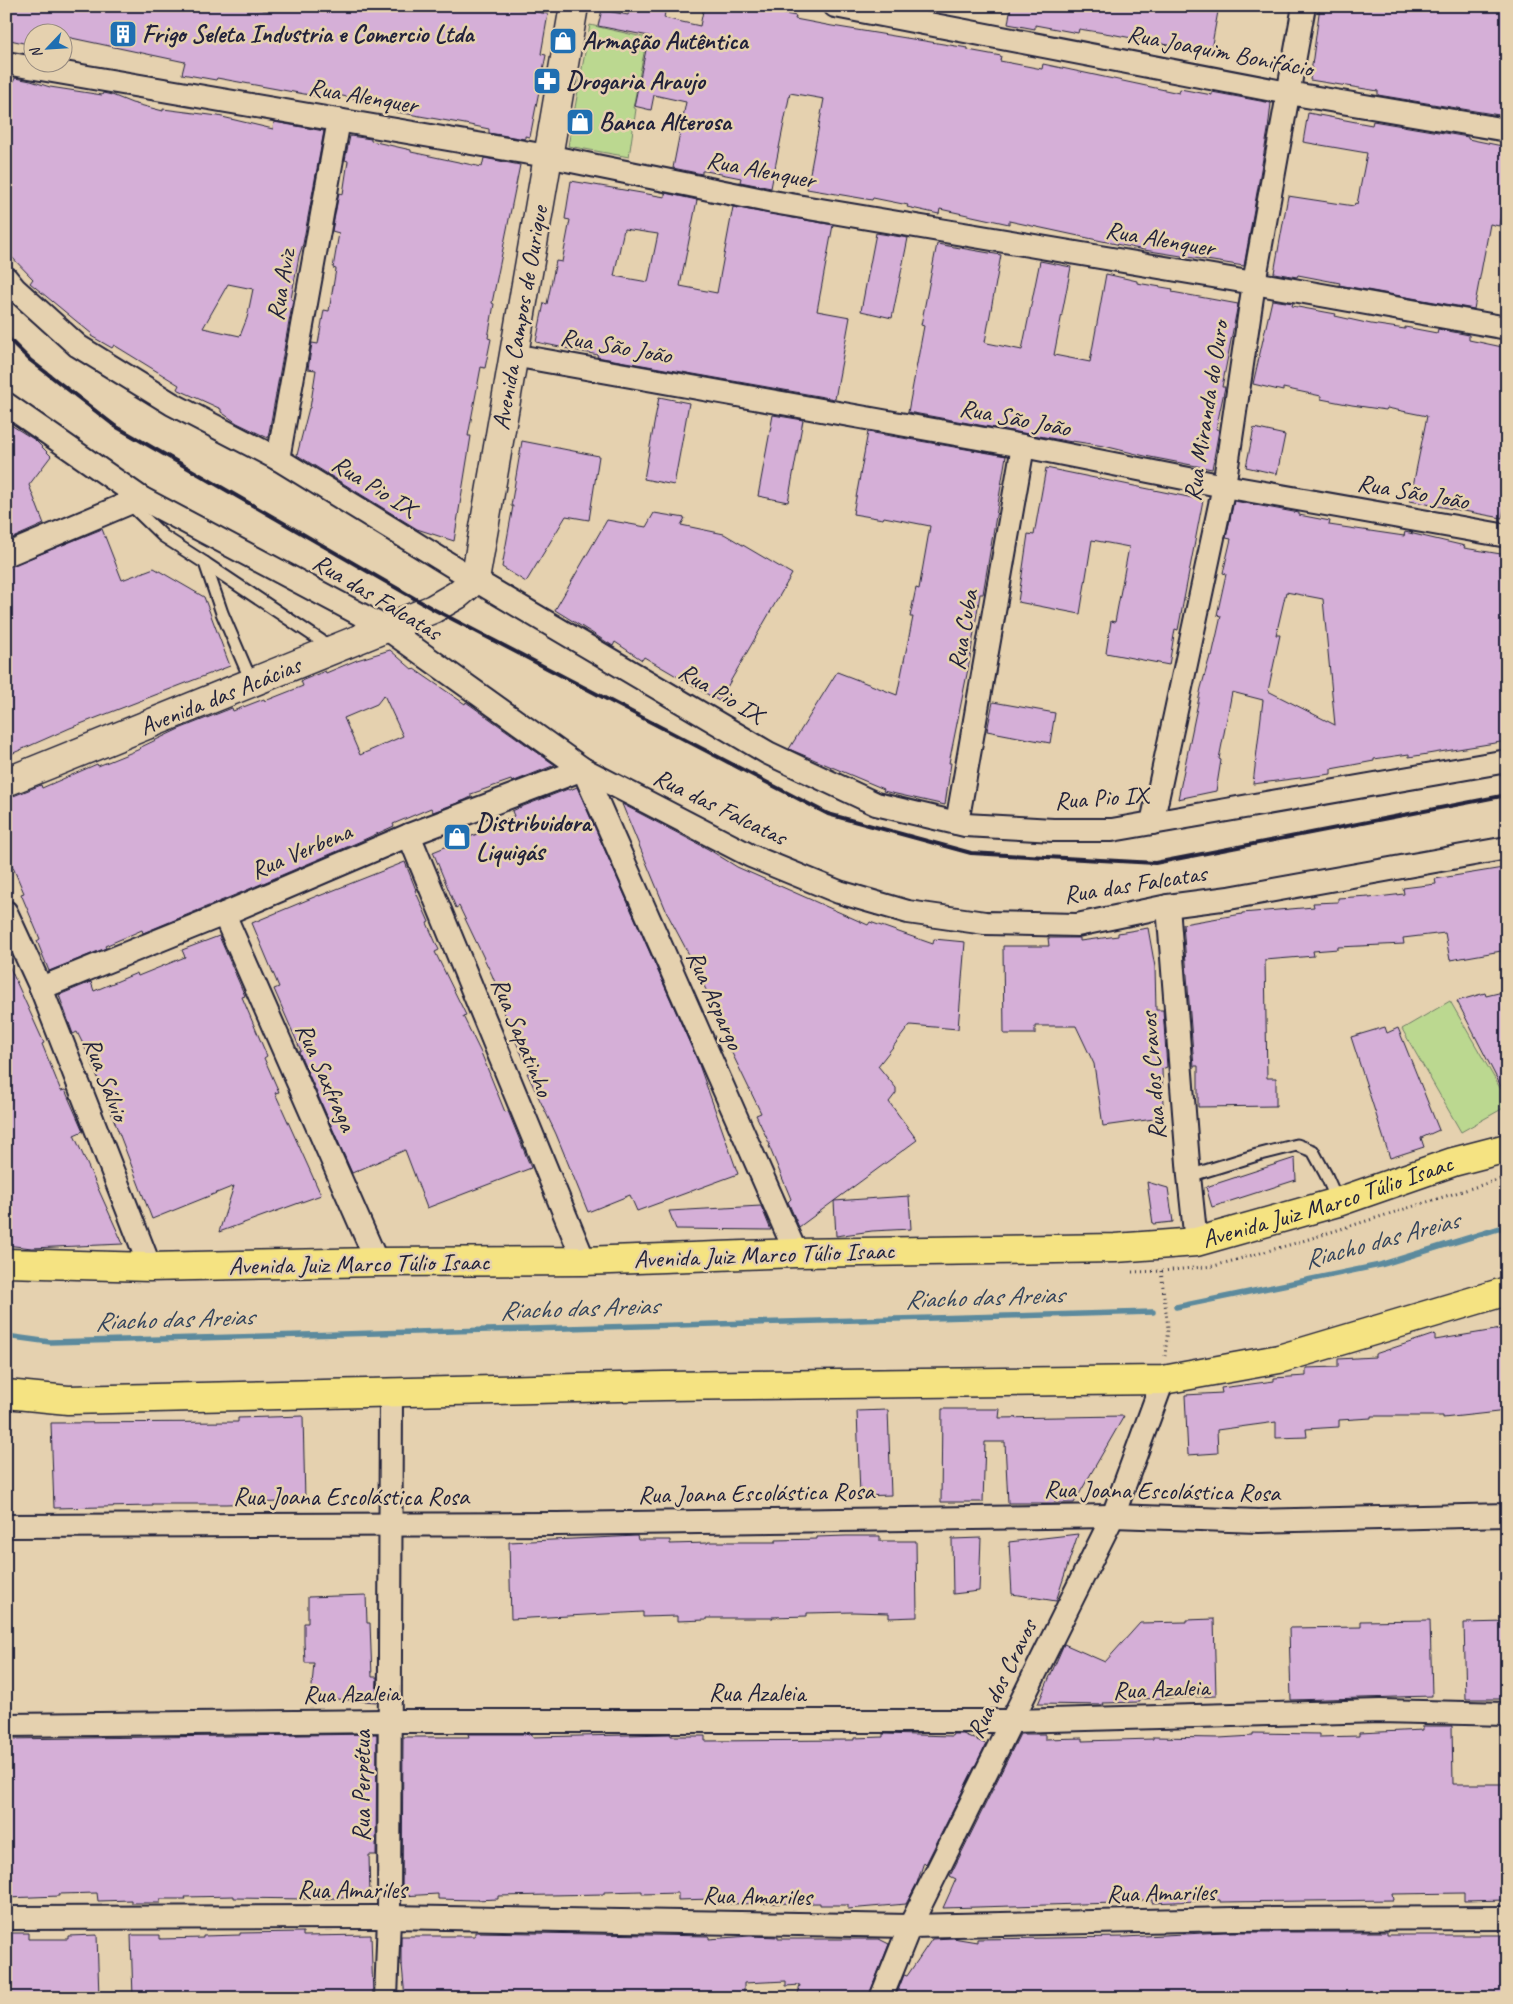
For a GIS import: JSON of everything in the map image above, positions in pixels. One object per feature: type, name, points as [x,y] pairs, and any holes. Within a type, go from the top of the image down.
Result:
[{"type":"main road","name":"Avenida Campos de Ourique","points":[[475,580],[574,6]]},
{"type":"main road","name":"Avenida das Acácias","points":[[6,782],[433,609],[458,595],[475,580]]},
{"type":"main road","name":"Avenida Juiz Marco Túlio Isaac","points":[[6,1263],[150,1267],[377,1262],[584,1261],[796,1253],[1115,1248],[1183,1243],[1338,1202],[1452,1162],[1507,1148]]},
{"type":"main road","points":[[6,1394],[68,1400],[663,1386],[1163,1380],[1279,1359],[1507,1291]]},
{"type":"street","name":"Rua Joaquim Bonifácio","points":[[835,6],[1288,92],[1507,130]]},
{"type":"street","name":"Rua Miranda do Ouro","points":[[1152,823],[1224,486],[1254,283],[1304,6]]},
{"type":"street","name":"Rua Alenquer","points":[[6,63],[547,156],[783,204],[1254,283],[1507,328]]},
{"type":"street","name":"Rua Aviz","points":[[278,459],[339,120]]},
{"type":"street","name":"Rua Pio IX","points":[[6,278],[15,289],[78,346],[172,404],[278,459],[475,580],[768,753],[876,804],[965,825],[1053,830],[1102,830],[1507,761]]},
{"type":"street","name":"Rua São João","points":[[513,356],[1023,446],[1224,486],[1507,536]]},
{"type":"street","name":"Rua das Falcatas","points":[[6,404],[135,500],[386,628],[583,769],[751,856],[839,892],[908,912],[985,923],[1077,925],[1168,906],[1229,898],[1507,848]]},
{"type":"street","name":"Rua Cuba","points":[[957,823],[1023,446]]},
{"type":"street","points":[[6,555],[135,500]]},
{"type":"street","name":"Rua Verbena","points":[[40,988],[224,914],[409,835],[583,769]]},
{"type":"street","name":"Rua Aspargo","points":[[583,769],[796,1253]]},
{"type":"street","name":"Rua Sapatinho","points":[[409,835],[584,1261]]},
{"type":"street","name":"Rua dos Cravos","points":[[1168,906],[1189,1176],[1183,1243]]},
{"type":"street","name":"Rua Sálvio","points":[[6,912],[40,988],[150,1267]]},
{"type":"street","name":"Rua Saxfraga","points":[[224,914],[377,1262]]},
{"type":"street","name":"Rua dos Cravos","points":[[881,1998],[910,1926],[1113,1516],[1163,1380]]},
{"type":"street","name":"Rua Perpétua","points":[[386,1998],[389,1917],[391,1393]]},
{"type":"street","name":"Rua Joana Escolástica Rosa","points":[[6,1526],[557,1524],[1113,1516],[1258,1521],[1507,1515]]},
{"type":"street","name":"Rua Azaleia","points":[[6,1725],[389,1721],[1012,1721],[1380,1711],[1507,1714]]},
{"type":"street","name":"Rua Amariles","points":[[6,1918],[389,1917],[910,1926],[1234,1918],[1507,1918]]},
{"type":"lane","points":[[135,500],[163,536],[334,650]]},
{"type":"lane","points":[[205,563],[222,613],[252,683]]},
{"type":"lane","points":[[1189,1176],[1297,1145],[1313,1152],[1338,1202]]},
{"type":"path","points":[[1162,1272],[1214,1266],[1296,1243],[1507,1177]]},
{"type":"path","points":[[1163,1380],[1168,1328],[1161,1267],[1183,1243]]},
{"type":"green space","points":[[590,25],[647,38],[633,108],[636,109],[629,157],[568,146]]},
{"type":"green space","points":[[1450,1001],[1507,1100],[1507,1106],[1461,1132],[1402,1029]]},
{"type":"building","points":[[6,6],[243,6],[268,11],[268,6],[502,6],[548,14],[541,54],[546,55],[530,137],[525,136],[525,139],[489,133],[489,129],[397,112],[398,110],[363,103],[363,100],[327,93],[326,98],[217,78],[216,80],[182,74],[185,62],[72,38],[72,22],[22,22],[22,43],[6,39]]},
{"type":"building","points":[[630,6],[666,6],[664,18],[700,26],[704,6],[737,6],[796,16],[795,19],[832,26],[968,48],[968,50],[1001,56],[1000,61],[1042,69],[1043,64],[1179,93],[1180,89],[1212,95],[1212,92],[1271,103],[1244,266],[1144,250],[1009,221],[1009,224],[940,209],[939,214],[873,198],[872,200],[807,189],[824,99],[790,93],[771,188],[740,182],[741,178],[706,171],[702,171],[702,174],[673,168],[686,102],[654,95],[651,110],[634,106],[649,36],[598,26],[602,10],[628,15]]},
{"type":"building","points":[[1011,6],[1219,6],[1210,55],[1184,50],[1184,48],[1079,29],[1078,33],[1035,25],[1035,29],[1008,24]]},
{"type":"building","points":[[1320,6],[1507,6],[1507,107],[1505,116],[1378,95],[1378,91],[1310,80]]},
{"type":"building","points":[[15,78],[50,87],[102,95],[103,93],[163,111],[163,109],[218,116],[273,129],[274,122],[324,131],[291,299],[293,300],[268,438],[237,423],[221,412],[221,409],[177,389],[179,385],[114,345],[112,348],[91,336],[92,334],[30,283],[33,279],[6,251],[6,80],[13,83]],"holes":[[[228,284],[253,289],[247,318],[240,336],[203,328]]]},
{"type":"building","points":[[1308,113],[1372,125],[1373,121],[1468,137],[1468,139],[1507,147],[1507,183],[1499,226],[1490,224],[1474,309],[1339,285],[1340,283],[1298,275],[1297,277],[1274,273],[1288,196],[1354,206],[1355,203],[1357,204],[1367,153],[1303,142]]},
{"type":"building","points":[[350,136],[371,139],[371,141],[411,150],[411,152],[482,167],[484,158],[520,165],[492,303],[494,304],[488,338],[491,339],[485,368],[481,367],[468,436],[471,436],[454,541],[417,529],[297,455],[310,408],[316,370],[308,369],[312,343],[318,344],[324,310],[329,311],[336,269],[333,268],[339,233],[332,231],[339,193],[343,194],[348,161],[345,160]]},
{"type":"building","points":[[571,181],[665,197],[665,193],[697,200],[680,286],[717,293],[733,207],[833,225],[817,311],[850,317],[835,399],[597,357],[598,355],[536,342],[544,303],[547,304],[556,261],[562,262],[570,220],[565,219]],"holes":[[[624,229],[658,234],[648,282],[614,276]]]},
{"type":"building","points":[[876,233],[908,238],[892,318],[861,311]]},
{"type":"building","points":[[937,244],[1001,255],[985,342],[1022,350],[1040,261],[1071,267],[1054,355],[1090,362],[1106,274],[1137,281],[1137,283],[1173,289],[1172,292],[1238,304],[1222,387],[1225,387],[1216,429],[1219,430],[1212,469],[1104,446],[1072,442],[908,412],[924,326],[921,325]]},
{"type":"building","points":[[1272,300],[1293,303],[1292,306],[1336,314],[1335,316],[1371,324],[1405,329],[1405,327],[1437,333],[1438,329],[1469,335],[1469,340],[1507,348],[1507,494],[1502,518],[1410,501],[1427,416],[1387,408],[1386,410],[1352,405],[1321,399],[1321,396],[1283,388],[1283,391],[1253,384]]},
{"type":"building","points":[[659,397],[689,403],[674,485],[644,479]]},
{"type":"building","points":[[773,415],[803,420],[788,502],[758,496]]},
{"type":"building","points":[[6,422],[35,440],[51,456],[29,485],[44,524],[6,541]]},
{"type":"building","points":[[1254,428],[1285,435],[1277,474],[1246,467]]},
{"type":"building","points":[[868,432],[1006,456],[983,594],[980,594],[969,664],[949,763],[951,763],[945,805],[883,791],[884,789],[789,749],[837,672],[897,695],[913,617],[910,617],[916,588],[919,589],[930,526],[884,517],[883,519],[853,514]]},
{"type":"building","points":[[522,441],[599,456],[589,520],[566,516],[526,582],[502,567]]},
{"type":"building","points":[[1046,468],[1203,500],[1178,630],[1175,629],[1169,665],[1106,653],[1111,621],[1115,622],[1129,547],[1092,540],[1080,614],[1018,602],[1028,534],[1034,535]]},
{"type":"building","points":[[1234,501],[1299,513],[1299,515],[1330,521],[1329,525],[1404,536],[1405,532],[1465,546],[1464,548],[1507,555],[1507,741],[1409,757],[1409,754],[1374,759],[1374,761],[1331,769],[1331,774],[1253,784],[1263,700],[1232,692],[1219,759],[1221,760],[1216,791],[1178,799],[1201,688],[1210,656],[1212,656],[1221,616],[1217,615],[1226,574],[1223,573],[1231,539],[1226,538]],"holes":[[[1286,592],[1323,599],[1335,725],[1268,691],[1280,635],[1276,635]]]},
{"type":"building","points":[[654,513],[685,518],[681,525],[724,534],[792,574],[719,701],[644,657],[642,660],[615,642],[613,646],[555,610],[607,520],[646,527]]},
{"type":"building","points":[[102,529],[122,580],[154,568],[204,597],[230,666],[70,728],[9,755],[6,747],[6,568]]},
{"type":"building","points":[[390,650],[413,670],[465,704],[466,702],[555,765],[512,782],[511,780],[471,794],[471,797],[465,800],[433,812],[431,808],[393,824],[394,826],[361,841],[240,893],[143,933],[142,930],[105,946],[106,948],[49,971],[37,941],[40,939],[21,894],[24,893],[6,851],[6,799],[41,785],[42,788],[97,764],[98,766],[140,749],[179,729],[232,708],[233,711],[303,686],[301,681]],"holes":[[[384,695],[403,736],[360,755],[344,718],[377,704]]]},
{"type":"building","points":[[993,702],[1055,713],[1050,743],[987,731]]},
{"type":"building","points":[[577,787],[698,1062],[738,1174],[637,1211],[630,1195],[588,1212],[556,1134],[527,1073],[530,1072],[502,1008],[505,1007],[492,975],[459,906],[456,908],[433,852],[477,834],[476,831],[514,816],[512,811]]},
{"type":"building","points":[[622,804],[708,849],[737,867],[868,925],[870,922],[933,944],[934,939],[965,942],[958,1029],[910,1025],[878,1066],[896,1088],[896,1093],[889,1102],[917,1140],[799,1227],[788,1202],[791,1199],[756,1115],[761,1113],[730,1049],[717,1019],[719,1018],[694,964],[668,915]]},
{"type":"building","points":[[405,862],[439,950],[435,952],[466,1015],[463,1016],[482,1055],[505,1112],[508,1111],[531,1168],[427,1208],[405,1150],[352,1173],[299,1052],[301,1051],[274,989],[279,987],[252,923]]},
{"type":"building","points":[[1503,868],[1507,889],[1507,950],[1450,960],[1445,933],[1403,938],[1404,944],[1338,947],[1338,949],[1313,951],[1314,956],[1265,960],[1267,1078],[1276,1078],[1276,1106],[1198,1107],[1198,1066],[1194,1066],[1183,924],[1242,913],[1314,907],[1313,903],[1338,902],[1338,898],[1369,896],[1369,898],[1404,894],[1403,888],[1436,884],[1435,879]]},
{"type":"building","points":[[1148,928],[1155,967],[1156,1010],[1163,1010],[1167,1067],[1162,1069],[1163,1105],[1161,1118],[1103,1126],[1094,1064],[1076,1026],[1035,1026],[1035,1034],[1004,1034],[1003,946],[1049,946],[1048,938],[1080,938],[1080,941],[1118,936],[1118,933]]},
{"type":"building","points":[[219,936],[245,996],[242,997],[267,1056],[264,1058],[279,1092],[275,1093],[321,1195],[219,1232],[234,1186],[152,1219],[91,1060],[77,1032],[73,1034],[59,995],[91,982],[94,991],[137,973],[138,976],[185,957],[182,950]]},
{"type":"building","points":[[6,959],[44,1043],[42,1044],[61,1091],[65,1090],[83,1131],[74,1135],[123,1244],[32,1248],[6,1245]]},
{"type":"building","points":[[1507,991],[1507,1098],[1457,1001],[1485,993],[1486,996]]},
{"type":"building","points":[[1385,1027],[1387,1033],[1398,1028],[1439,1130],[1421,1138],[1424,1147],[1390,1158],[1351,1037]]},
{"type":"building","points":[[1295,1158],[1296,1180],[1212,1207],[1206,1187]]},
{"type":"building","points":[[1147,1182],[1168,1188],[1173,1222],[1153,1224]]},
{"type":"building","points":[[909,1196],[911,1229],[872,1231],[836,1236],[834,1201]]},
{"type":"building","points":[[761,1206],[771,1230],[676,1229],[669,1211]]},
{"type":"building","points":[[1507,1328],[1507,1411],[1443,1418],[1443,1416],[1371,1416],[1371,1418],[1339,1420],[1339,1427],[1306,1429],[1307,1437],[1276,1438],[1276,1422],[1217,1430],[1218,1453],[1188,1455],[1185,1395],[1222,1393],[1221,1388],[1274,1381],[1274,1378],[1306,1376],[1306,1368],[1338,1367],[1338,1359],[1375,1357],[1375,1354],[1435,1334],[1435,1340]]},
{"type":"building","points":[[942,1409],[1000,1409],[999,1418],[1124,1416],[1074,1503],[1008,1503],[1005,1442],[985,1442],[983,1502],[941,1502]]},
{"type":"building","points":[[888,1410],[891,1495],[860,1496],[857,1411]]},
{"type":"building","points":[[303,1416],[305,1501],[54,1508],[51,1423],[238,1422],[238,1418]]},
{"type":"building","points":[[1078,1534],[1056,1601],[1012,1594],[1009,1542]]},
{"type":"building","points":[[637,1536],[638,1540],[670,1540],[670,1544],[776,1542],[776,1540],[846,1536],[880,1536],[880,1541],[916,1541],[917,1617],[889,1618],[889,1613],[853,1612],[807,1613],[807,1616],[773,1618],[706,1618],[706,1620],[677,1621],[677,1616],[643,1617],[643,1612],[511,1619],[509,1542]]},
{"type":"building","points":[[981,1538],[979,1591],[953,1594],[952,1539]]},
{"type":"building","points":[[366,1595],[367,1623],[370,1623],[372,1677],[377,1677],[376,1702],[311,1697],[314,1663],[305,1663],[304,1642],[304,1623],[308,1623],[308,1597]]},
{"type":"building","points":[[1214,1619],[1216,1696],[1140,1699],[1140,1702],[1103,1703],[1104,1705],[1038,1704],[1064,1644],[1105,1662],[1140,1623]]},
{"type":"building","points":[[1430,1620],[1432,1696],[1291,1700],[1289,1628],[1361,1627],[1361,1621]]},
{"type":"building","points":[[1507,1622],[1507,1699],[1466,1699],[1464,1623]]},
{"type":"building","points":[[1423,1726],[1452,1726],[1453,1784],[1507,1784],[1507,1900],[1464,1901],[1464,1893],[1392,1894],[1393,1900],[1220,1902],[1220,1900],[1152,1903],[1152,1900],[1115,1900],[1115,1903],[943,1908],[956,1879],[950,1876],[1020,1734],[1045,1734],[1045,1739],[1082,1738],[1082,1741],[1153,1739],[1153,1737],[1219,1738],[1253,1736],[1253,1733],[1319,1734],[1319,1737],[1359,1736],[1359,1733],[1423,1730]]},
{"type":"building","points":[[377,1734],[376,1855],[369,1855],[370,1897],[308,1899],[234,1898],[234,1896],[185,1897],[186,1899],[160,1899],[160,1903],[131,1903],[131,1900],[98,1901],[97,1893],[6,1898],[6,1739]]},
{"type":"building","points":[[468,1734],[532,1734],[532,1737],[671,1734],[671,1736],[705,1736],[705,1741],[854,1740],[854,1738],[883,1737],[883,1734],[952,1736],[953,1734],[963,1734],[986,1744],[926,1864],[924,1862],[917,1883],[906,1904],[848,1909],[848,1905],[820,1905],[820,1903],[712,1904],[712,1899],[678,1900],[678,1893],[642,1894],[642,1891],[604,1892],[604,1894],[498,1896],[498,1899],[475,1900],[438,1899],[438,1894],[402,1896],[403,1737],[469,1737]]},
{"type":"building","points":[[303,1932],[303,1936],[371,1935],[373,1998],[133,1998],[131,1935],[160,1935],[160,1939],[203,1938],[203,1936],[240,1935],[240,1933]]},
{"type":"building","points":[[475,1932],[709,1936],[709,1939],[750,1936],[778,1937],[778,1939],[879,1939],[889,1944],[868,1998],[797,1998],[800,1985],[786,1986],[786,1981],[744,1983],[744,1998],[405,1998],[401,1965],[401,1936],[475,1936]]},
{"type":"building","points":[[1224,1932],[1387,1932],[1387,1935],[1507,1935],[1507,1998],[895,1998],[904,1975],[907,1976],[932,1939],[953,1938],[977,1942],[977,1939],[1124,1937]]},
{"type":"building","points":[[6,1933],[28,1933],[28,1939],[68,1939],[68,1936],[97,1935],[99,1998],[6,1998]]},
{"type":"waterway","name":"Riacho das Areias","points":[[1176,1307],[1380,1265],[1507,1226]]},
{"type":"waterway","name":"Riacho das Areias","points":[[6,1336],[50,1342],[1153,1312]]},
{"type":"railway","points":[[6,336],[30,360],[115,426],[433,609],[828,814],[971,853],[1155,863],[1507,795]]},
{"type":"place","name":"Frigo Seleta Industria e Comercio Ltda","points":[[123,34]]},
{"type":"place","name":"Armação Autêntica","points":[[563,41]]},
{"type":"place","name":"Drogaria Araujo","points":[[547,81]]},
{"type":"place","name":"Banca Alterosa","points":[[580,122]]},
{"type":"place","name":"Distribuidora Liquigás","points":[[457,837]]}]
